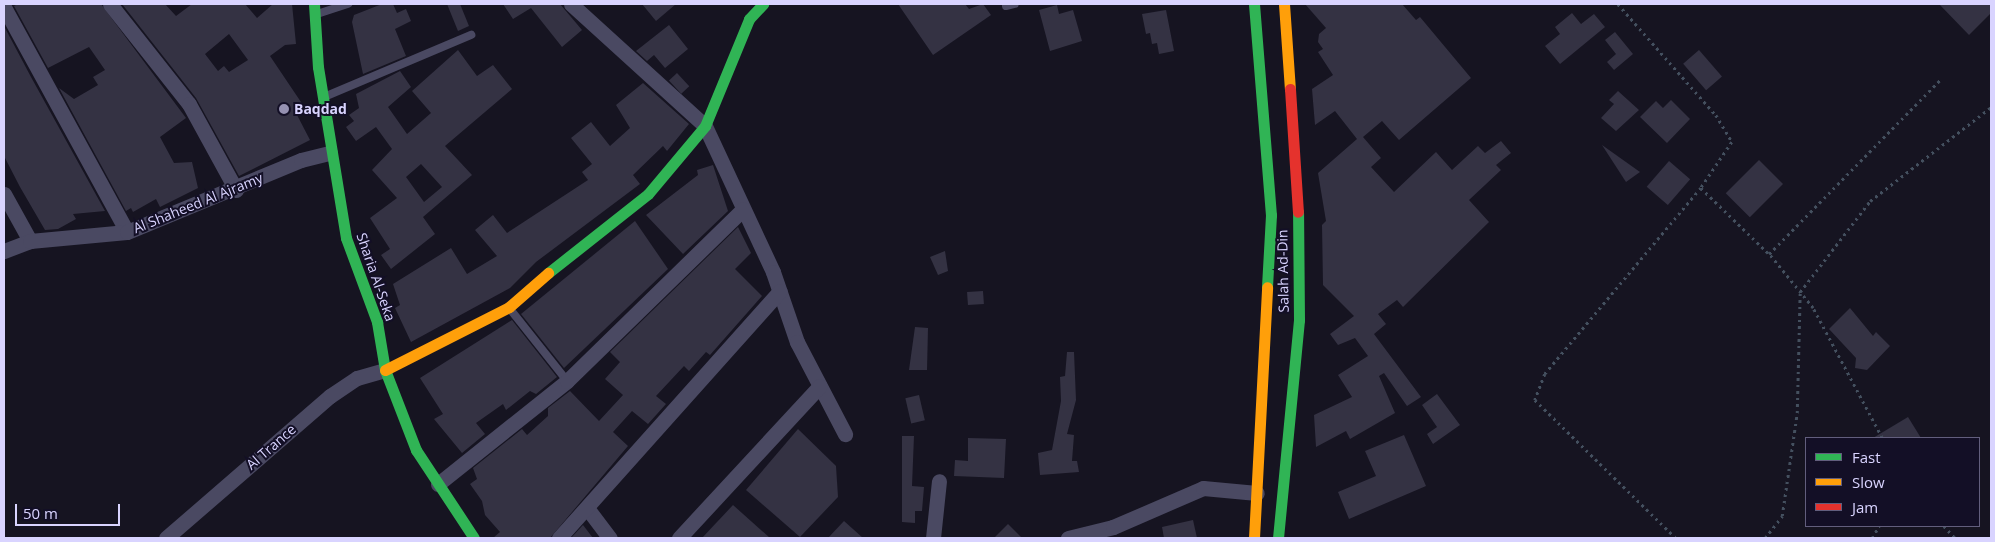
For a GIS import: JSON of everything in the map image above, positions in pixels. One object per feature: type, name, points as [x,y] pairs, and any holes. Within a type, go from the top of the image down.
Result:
[{"type":"main road","points":[[385,370],[509,307],[611,218],[648,194],[705,126],[749,19],[763,4]]},
{"type":"main road","name":"Salah Ad-Din","points":[[1254,4],[1271,215],[1254,538]]},
{"type":"main road","name":"Salah Ad-Din","points":[[1278,538],[1299,320],[1298,203],[1284,4]]},
{"type":"main road","name":"Sharia Al-Seka","points":[[315,9],[322,98],[346,238],[377,322],[385,370],[416,450],[474,538]]},
{"type":"street","points":[[110,4],[189,104],[236,190]]},
{"type":"street","points":[[571,4],[705,126],[780,291],[797,342],[844,434]]},
{"type":"street","points":[[4,6],[127,232]]},
{"type":"street","name":"Al Shaheed Al Ajramy","points":[[4,251],[30,241],[127,232],[236,190],[302,160],[330,153]]},
{"type":"street","points":[[4,194],[30,241]]},
{"type":"street","points":[[438,484],[567,381],[744,210]]},
{"type":"street","points":[[559,538],[588,508],[780,291]]},
{"type":"street","name":"Al Trance","points":[[166,538],[330,396],[358,378],[385,370]]},
{"type":"street","points":[[679,538],[820,386]]},
{"type":"street","points":[[933,538],[939,481]]},
{"type":"street","points":[[1068,538],[1112,533],[1203,488],[1257,493]]},
{"type":"street","points":[[588,508],[610,538]]},
{"type":"lane","points":[[315,9],[348,4]]},
{"type":"lane","points":[[1006,6],[1015,4]]},
{"type":"lane","points":[[322,98],[471,35]]},
{"type":"lane","points":[[509,307],[567,381]]},
{"type":"path","points":[[1618,4],[1716,115],[1732,142],[1701,188],[1545,374],[1535,400],[1676,538]]},
{"type":"path","points":[[1768,254],[1942,78]]},
{"type":"path","points":[[1765,538],[1782,516],[1797,413],[1800,292],[1870,201],[1991,107]]},
{"type":"path","points":[[1701,188],[1768,254],[1800,292],[1881,437]]},
{"type":"path","points":[[1872,538],[1878,527]]},
{"type":"path","points":[[1945,527],[1955,538]]},
{"type":"building","points":[[18,4],[101,4],[186,118],[160,137],[174,163],[192,162],[198,188],[160,207],[156,199],[133,212],[131,208],[126,211],[59,88],[74,99],[98,85],[93,77],[105,70],[89,47],[48,68],[14,6]]},
{"type":"building","points":[[122,4],[165,4],[176,16],[192,4],[245,4],[257,18],[273,4],[292,4],[296,44],[285,45],[270,56],[305,108],[296,113],[310,140],[239,176],[196,98]],"holes":[[[229,34],[248,60],[229,72],[224,66],[218,71],[205,54]]]},
{"type":"building","points":[[382,4],[393,4],[397,13],[406,9],[411,21],[395,29],[406,56],[363,74],[352,22],[354,15]]},
{"type":"building","points":[[447,4],[460,4],[469,26],[458,31]]},
{"type":"building","points":[[503,4],[560,4],[582,30],[562,47],[531,8],[513,19]]},
{"type":"building","points":[[642,4],[676,4],[656,21]]},
{"type":"building","points":[[898,4],[965,4],[969,9],[983,4],[991,15],[933,55]]},
{"type":"building","points":[[1305,4],[1402,4],[1416,20],[1420,17],[1471,78],[1399,140],[1382,121],[1363,137],[1381,158],[1371,167],[1394,192],[1436,152],[1452,170],[1478,146],[1485,153],[1501,141],[1511,153],[1496,165],[1501,170],[1469,200],[1489,222],[1403,307],[1397,300],[1378,314],[1386,324],[1374,334],[1421,397],[1407,406],[1384,373],[1379,376],[1395,413],[1350,439],[1346,431],[1316,447],[1314,415],[1352,397],[1338,375],[1368,356],[1355,338],[1338,345],[1330,334],[1354,316],[1323,285],[1322,225],[1326,221],[1318,173],[1357,139],[1335,111],[1315,125],[1312,89],[1333,75],[1318,52],[1323,49],[1318,42],[1319,34],[1326,28]]},
{"type":"building","points":[[1939,4],[1991,4],[1991,13],[1969,35]]},
{"type":"building","points":[[1057,5],[1059,14],[1073,10],[1082,41],[1050,51],[1039,10]]},
{"type":"building","points":[[1166,10],[1174,51],[1159,54],[1157,43],[1152,44],[1150,33],[1146,34],[1142,14]]},
{"type":"building","points":[[1572,13],[1581,24],[1594,14],[1605,27],[1560,64],[1545,46],[1560,34],[1555,27]]},
{"type":"building","points":[[669,25],[688,49],[665,68],[654,55],[647,61],[636,51]]},
{"type":"building","points":[[4,26],[105,211],[73,214],[76,219],[58,229],[45,230],[20,187],[4,156]]},
{"type":"building","points":[[1615,32],[1633,54],[1614,70],[1607,62],[1616,54],[1605,40]]},
{"type":"building","points":[[458,50],[477,76],[493,65],[512,89],[445,146],[472,175],[423,217],[435,234],[391,269],[381,255],[390,249],[370,218],[397,198],[372,170],[392,149],[376,127],[356,141],[346,127],[354,121],[349,115],[359,108],[356,94],[400,71],[411,87],[388,107],[407,134],[431,113],[412,91]],"holes":[[[421,164],[442,187],[424,202],[406,177]]]},
{"type":"building","points":[[1699,50],[1722,76],[1706,90],[1683,64]]},
{"type":"building","points":[[677,73],[689,86],[681,94],[669,81]]},
{"type":"building","points":[[643,83],[689,124],[667,151],[663,146],[633,175],[640,184],[536,262],[510,288],[411,342],[395,308],[400,305],[393,284],[451,248],[467,274],[497,256],[475,230],[493,215],[507,233],[588,180],[582,172],[592,164],[571,138],[591,122],[610,146],[630,128],[616,105]]},
{"type":"building","points":[[1618,91],[1639,110],[1616,131],[1601,118],[1614,104],[1609,100]]},
{"type":"building","points":[[1671,100],[1690,119],[1667,143],[1640,117],[1656,101],[1663,108]]},
{"type":"building","points":[[1602,145],[1640,172],[1626,182]]},
{"type":"building","points":[[1759,160],[1783,184],[1750,217],[1726,193]]},
{"type":"building","points":[[1669,161],[1690,179],[1668,205],[1647,187]]},
{"type":"building","points":[[713,165],[728,211],[683,254],[646,215],[698,175],[697,170]]},
{"type":"building","points":[[635,221],[668,269],[564,368],[521,314]]},
{"type":"building","points":[[738,227],[751,253],[735,269],[762,296],[710,355],[706,352],[689,371],[684,366],[656,396],[666,404],[648,424],[632,411],[613,432],[628,446],[550,538],[493,538],[500,532],[485,515],[482,501],[470,484],[477,479],[473,468],[522,429],[527,435],[548,416],[548,408],[570,391],[599,421],[623,395],[605,379],[620,362],[610,352]]},
{"type":"building","points":[[945,251],[948,271],[938,275],[930,257]]},
{"type":"building","points":[[983,291],[984,304],[968,305],[967,292]]},
{"type":"building","points":[[1850,308],[1873,336],[1876,332],[1890,346],[1867,370],[1855,368],[1856,358],[1829,329]]},
{"type":"building","points":[[512,320],[557,377],[536,394],[530,391],[506,410],[503,404],[476,423],[485,434],[462,453],[434,419],[443,414],[420,378]]},
{"type":"building","points":[[915,327],[928,328],[927,370],[909,370]]},
{"type":"building","points":[[1067,352],[1074,352],[1076,400],[1067,434],[1074,435],[1072,461],[1077,461],[1079,472],[1040,475],[1038,453],[1052,450],[1061,401],[1060,377],[1065,376]]},
{"type":"building","points":[[1437,394],[1460,425],[1433,444],[1427,434],[1437,427],[1422,405]]},
{"type":"building","points":[[919,395],[925,420],[911,423],[905,398]]},
{"type":"building","points":[[1908,417],[1920,437],[1875,437]]},
{"type":"building","points":[[798,429],[836,466],[838,497],[800,537],[746,490]]},
{"type":"building","points":[[1404,435],[1426,486],[1349,519],[1338,492],[1376,476],[1365,451]]},
{"type":"building","points":[[902,436],[914,436],[912,486],[924,487],[922,511],[915,511],[915,523],[902,522]]},
{"type":"building","points":[[968,438],[1006,439],[1004,478],[954,476],[955,460],[968,461]]},
{"type":"building","points":[[733,505],[770,538],[702,538]]},
{"type":"building","points":[[1193,520],[1197,538],[1164,538],[1162,527]]},
{"type":"building","points":[[844,521],[863,538],[828,538]]},
{"type":"building","points":[[1008,524],[1022,538],[994,538]]},
{"type":"building","points":[[583,525],[593,538],[571,538]]},
{"type":"traffic: fast","points":[[314,4],[318,67],[346,238],[377,322],[385,370],[416,450],[474,538]]},
{"type":"traffic: fast","points":[[548,273],[648,194],[705,126],[749,19],[763,4]]},
{"type":"traffic: fast","points":[[1254,4],[1271,215],[1267,287]]},
{"type":"traffic: fast","points":[[1278,538],[1299,320],[1298,212]]},
{"type":"traffic: slow","points":[[1284,4],[1290,89]]},
{"type":"traffic: slow","points":[[385,370],[509,307],[548,273]]},
{"type":"traffic: slow","points":[[1254,538],[1267,287]]},
{"type":"traffic: jam","points":[[1290,89],[1298,212]]},
{"type":"place","name":"Baqdad","points":[[284,109]]}]
